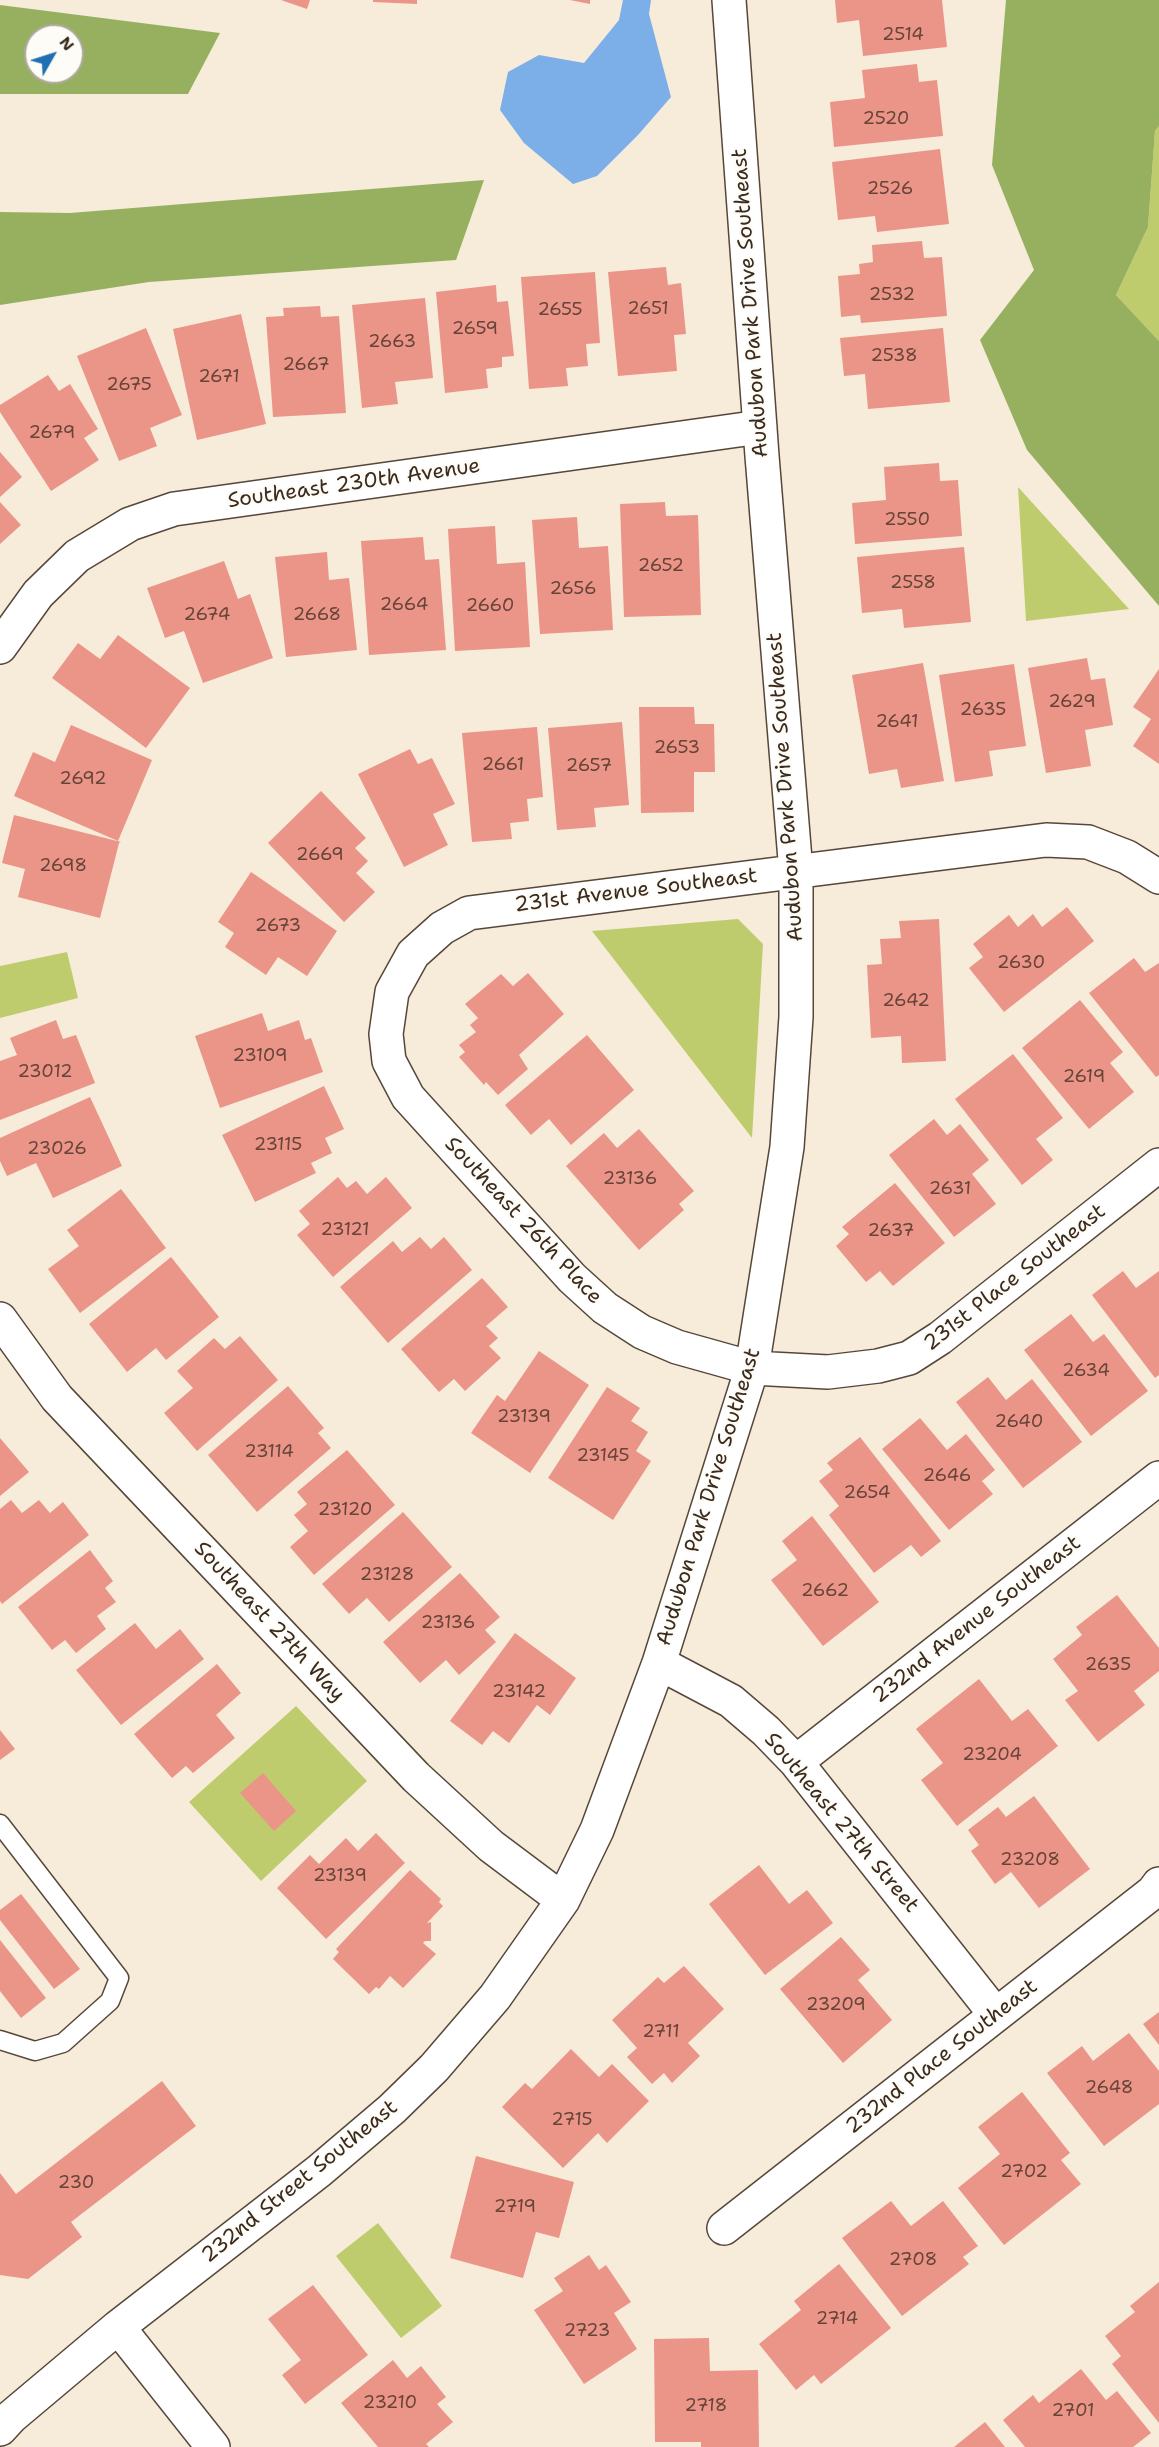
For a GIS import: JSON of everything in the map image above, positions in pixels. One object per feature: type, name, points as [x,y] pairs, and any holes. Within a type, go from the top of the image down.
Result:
[{"type":"street","name":"Audubon Park Drive Southeast","points":[[563,1900],[597,1830],[659,1663],[752,1368],[787,1147],[796,1017],[795,872],[729,0]]},
{"type":"street","name":"Southeast 230th Avenue","points":[[0,647],[38,594],[77,556],[130,524],[174,509],[760,427]]},
{"type":"street","name":"231st Avenue Southeast","points":[[392,992],[413,954],[442,928],[469,913],[1046,840],[1088,842],[1127,857],[1159,877]]},
{"type":"street","name":"Southeast 26th Place","points":[[392,992],[386,1034],[388,1061],[408,1097],[572,1278],[605,1308],[642,1332],[676,1347],[752,1368]]},
{"type":"street","name":"231st Place Southeast","points":[[752,1368],[828,1372],[878,1366],[909,1358],[940,1338],[1159,1165]]},
{"type":"street","name":"Southeast 27th Way","points":[[0,1319],[57,1398],[416,1777],[491,1846],[563,1900]]},
{"type":"street","name":"232nd Avenue Southeast","points":[[796,1762],[1159,1478]]},
{"type":"street","name":"Southeast 27th Street","points":[[659,1663],[731,1701],[766,1731],[796,1762],[996,2015]]},
{"type":"street","name":"232nd Place Southeast","points":[[724,2228],[1153,1892],[1159,1884]]},
{"type":"street","name":"232nd Street Southeast","points":[[0,2429],[11,2417],[118,2327],[319,2171],[392,2109],[434,2068],[495,1997],[563,1900]]},
{"type":"street","points":[[118,2327],[213,2447]]},
{"type":"lane","points":[[0,2040],[35,2050],[63,2043],[110,2001],[119,1978],[1,1828]]},
{"type":"green space","points":[[1006,0],[1159,0],[1159,126],[1155,131],[1148,227],[1116,295],[1159,341],[1159,606],[1027,450],[980,340],[1034,270],[992,165]]},
{"type":"green space","points":[[0,5],[220,33],[188,94],[0,94]]},
{"type":"green space","points":[[1159,126],[1159,341],[1116,295],[1148,227],[1155,131]]},
{"type":"green space","points":[[484,180],[456,260],[149,282],[0,305],[0,212],[70,213]]},
{"type":"green space","points":[[1018,487],[1129,609],[1026,621]]},
{"type":"green space","points":[[738,919],[763,944],[752,1138],[592,931]]},
{"type":"green space","points":[[67,952],[78,998],[0,1018],[0,966]]},
{"type":"green space","points":[[296,1706],[367,1781],[261,1881],[189,1802]]},
{"type":"green space","points":[[378,2223],[442,2306],[401,2338],[336,2256]]},
{"type":"water","points":[[623,0],[651,0],[649,14],[671,97],[638,135],[597,176],[573,184],[524,143],[500,110],[508,72],[539,55],[584,63],[619,20]]},
{"type":"building","points":[[281,0],[310,0],[307,9]]},
{"type":"building","points":[[373,0],[417,0],[417,4],[373,2]]},
{"type":"building","points":[[570,0],[590,0],[590,4]]},
{"type":"building","points":[[835,0],[942,0],[947,47],[863,56],[859,20],[837,23]]},
{"type":"building","points":[[917,64],[919,82],[937,80],[943,136],[834,147],[830,102],[865,98],[862,70]]},
{"type":"building","points":[[940,149],[949,224],[877,232],[875,216],[838,220],[832,162]]},
{"type":"building","points":[[922,241],[924,258],[942,257],[947,316],[861,323],[860,315],[841,317],[838,276],[860,274],[859,264],[873,262],[872,245]]},
{"type":"building","points":[[666,267],[668,285],[681,283],[686,334],[674,335],[677,371],[618,376],[608,272]]},
{"type":"building","points":[[595,272],[600,343],[586,344],[588,366],[566,368],[568,386],[529,389],[521,277]]},
{"type":"building","points":[[496,285],[497,302],[508,301],[514,356],[502,357],[502,367],[486,369],[488,388],[445,393],[436,292]]},
{"type":"building","points":[[425,298],[433,378],[395,382],[398,404],[362,408],[352,305]]},
{"type":"building","points":[[320,306],[321,317],[339,316],[346,413],[273,417],[266,317],[284,316],[283,308]]},
{"type":"building","points":[[241,314],[266,424],[197,440],[173,329]]},
{"type":"building","points":[[146,328],[182,415],[150,428],[157,446],[119,461],[77,356]]},
{"type":"building","points":[[943,328],[950,402],[868,409],[865,374],[844,376],[840,338]]},
{"type":"building","points":[[48,375],[59,391],[70,384],[98,429],[84,438],[99,460],[51,491],[0,412],[0,405]]},
{"type":"building","points":[[0,452],[22,477],[0,497]]},
{"type":"building","points":[[939,463],[940,481],[958,480],[962,536],[855,544],[852,503],[886,500],[884,467]]},
{"type":"building","points":[[0,502],[21,525],[0,544]]},
{"type":"building","points":[[665,502],[666,516],[698,515],[701,615],[624,617],[620,504]]},
{"type":"building","points":[[577,517],[579,548],[608,546],[613,630],[540,634],[532,520]]},
{"type":"building","points":[[495,526],[497,564],[525,562],[530,647],[455,651],[448,529]]},
{"type":"building","points":[[423,537],[425,560],[439,559],[446,650],[369,655],[361,541]]},
{"type":"building","points":[[964,547],[971,622],[904,628],[902,609],[862,613],[857,557]]},
{"type":"building","points":[[327,552],[329,580],[349,578],[357,650],[286,657],[275,557]]},
{"type":"building","points":[[224,561],[238,599],[250,594],[273,658],[203,683],[184,631],[165,638],[147,588]]},
{"type":"building","points":[[118,635],[190,688],[146,748],[52,678],[78,643],[100,659]]},
{"type":"building","points":[[1087,658],[1091,680],[1105,678],[1113,725],[1085,730],[1091,766],[1046,773],[1028,668]]},
{"type":"building","points":[[923,663],[944,781],[901,788],[897,769],[869,774],[852,675]]},
{"type":"building","points":[[1014,664],[1026,746],[989,751],[993,776],[955,782],[939,675]]},
{"type":"building","points":[[1159,669],[1159,764],[1133,746],[1151,719],[1133,707]]},
{"type":"building","points":[[639,707],[694,707],[695,724],[714,724],[715,772],[694,772],[694,812],[641,813]]},
{"type":"building","points":[[622,722],[629,805],[594,808],[596,827],[557,830],[548,728]]},
{"type":"building","points":[[71,725],[152,760],[118,841],[14,796],[33,752],[55,762]]},
{"type":"building","points":[[537,727],[543,797],[527,799],[529,821],[510,823],[512,839],[472,842],[462,733]]},
{"type":"building","points":[[410,749],[418,764],[432,758],[455,804],[433,814],[448,845],[404,867],[358,774]]},
{"type":"building","points":[[321,791],[366,838],[355,848],[368,861],[356,873],[375,892],[344,922],[268,843]]},
{"type":"building","points":[[14,815],[121,842],[100,918],[18,897],[25,869],[2,863]]},
{"type":"building","points":[[251,872],[337,931],[307,976],[278,957],[266,975],[225,947],[234,933],[218,922]]},
{"type":"building","points":[[1067,907],[1094,941],[1004,1012],[969,968],[983,957],[973,944],[1009,915],[1018,927],[1033,914],[1042,927]]},
{"type":"building","points":[[939,919],[946,1061],[902,1063],[901,1036],[871,1038],[867,965],[882,964],[880,939],[901,938],[899,921]]},
{"type":"building","points":[[1134,958],[1145,972],[1159,963],[1159,1075],[1156,1077],[1089,993]]},
{"type":"building","points":[[528,973],[564,1014],[519,1055],[528,1069],[498,1095],[486,1082],[484,1085],[459,1057],[465,1052],[459,1045],[476,1032],[470,1025],[478,1018],[465,1004],[501,974],[513,986]]},
{"type":"building","points":[[1080,1000],[1123,1052],[1110,1063],[1134,1092],[1089,1129],[1022,1048]]},
{"type":"building","points":[[262,1013],[268,1031],[299,1020],[305,1040],[311,1038],[323,1072],[220,1108],[195,1036]]},
{"type":"building","points":[[56,1020],[63,1039],[76,1035],[95,1083],[0,1120],[0,1061],[17,1055],[10,1038]]},
{"type":"building","points":[[587,1035],[634,1090],[571,1145],[549,1119],[531,1135],[505,1105]]},
{"type":"building","points":[[1013,1054],[1063,1118],[1036,1139],[1053,1160],[1022,1185],[955,1099]]},
{"type":"building","points":[[324,1086],[344,1129],[325,1138],[332,1153],[311,1163],[316,1173],[255,1202],[222,1135]]},
{"type":"building","points":[[90,1097],[122,1166],[53,1198],[36,1163],[7,1176],[0,1161],[0,1138]]},
{"type":"building","points":[[934,1119],[947,1135],[960,1124],[989,1160],[972,1174],[996,1204],[954,1237],[889,1155]]},
{"type":"building","points":[[639,1129],[694,1191],[679,1204],[684,1210],[639,1250],[566,1166],[604,1133],[617,1148]]},
{"type":"building","points":[[338,1177],[347,1188],[356,1181],[367,1194],[386,1177],[412,1208],[333,1277],[297,1235],[310,1224],[299,1211]]},
{"type":"building","points":[[895,1183],[945,1243],[893,1286],[880,1271],[866,1282],[836,1246],[849,1234],[842,1227]]},
{"type":"building","points":[[121,1189],[166,1248],[80,1313],[48,1269],[79,1246],[67,1230]]},
{"type":"building","points":[[420,1237],[431,1249],[444,1237],[472,1270],[388,1343],[340,1287],[393,1241],[402,1252]]},
{"type":"building","points":[[171,1257],[219,1317],[166,1360],[156,1348],[127,1372],[89,1324]]},
{"type":"building","points":[[1123,1271],[1136,1288],[1159,1271],[1159,1375],[1155,1378],[1092,1295]]},
{"type":"building","points":[[482,1278],[508,1307],[486,1326],[498,1338],[489,1346],[501,1358],[465,1391],[454,1379],[439,1392],[401,1349]]},
{"type":"building","points":[[1071,1314],[1093,1342],[1104,1334],[1148,1391],[1091,1436],[1024,1350]]},
{"type":"building","points":[[240,1336],[278,1380],[197,1451],[164,1413],[193,1388],[177,1371],[214,1338],[225,1349]]},
{"type":"building","points":[[539,1351],[589,1385],[530,1473],[471,1433],[497,1395],[505,1401]]},
{"type":"building","points":[[988,1377],[1006,1400],[1032,1379],[1082,1442],[1023,1488],[956,1402]]},
{"type":"building","points":[[288,1386],[324,1428],[318,1433],[331,1448],[257,1512],[208,1455]]},
{"type":"building","points":[[607,1387],[640,1408],[631,1421],[648,1432],[636,1451],[651,1461],[613,1520],[548,1478]]},
{"type":"building","points":[[920,1418],[947,1450],[966,1434],[995,1470],[982,1481],[993,1494],[949,1530],[882,1449]]},
{"type":"building","points":[[860,1437],[941,1541],[921,1557],[911,1545],[874,1573],[829,1515],[839,1506],[819,1481],[833,1470],[827,1463]]},
{"type":"building","points":[[0,1438],[29,1472],[0,1496]]},
{"type":"building","points":[[347,1450],[395,1505],[314,1575],[290,1547],[308,1531],[294,1515],[307,1504],[297,1492]]},
{"type":"building","points":[[11,1500],[22,1513],[39,1500],[50,1513],[63,1502],[89,1535],[2,1604],[0,1601],[0,1509]]},
{"type":"building","points":[[403,1512],[452,1567],[389,1622],[367,1598],[349,1614],[322,1584]]},
{"type":"building","points":[[812,1516],[879,1602],[823,1646],[771,1580],[797,1560],[782,1541]]},
{"type":"building","points":[[90,1550],[113,1581],[105,1588],[116,1602],[97,1616],[106,1629],[76,1653],[65,1640],[52,1650],[18,1607]]},
{"type":"building","points":[[460,1573],[500,1617],[485,1630],[496,1642],[459,1675],[446,1660],[420,1683],[383,1642]]},
{"type":"building","points":[[1117,1595],[1159,1648],[1159,1671],[1134,1691],[1145,1705],[1098,1742],[1065,1700],[1078,1691],[1053,1659],[1082,1635],[1076,1627]]},
{"type":"building","points":[[135,1623],[156,1649],[180,1629],[204,1659],[121,1725],[76,1670]]},
{"type":"building","points":[[515,1633],[576,1678],[550,1715],[537,1705],[509,1743],[493,1731],[482,1745],[450,1721]]},
{"type":"building","points":[[217,1664],[241,1693],[216,1715],[235,1738],[193,1773],[186,1766],[172,1778],[134,1734]]},
{"type":"building","points":[[979,1679],[1012,1721],[1028,1709],[1058,1746],[957,1826],[921,1780],[943,1763],[916,1729]]},
{"type":"building","points":[[0,1730],[15,1749],[0,1760]]},
{"type":"building","points":[[263,1773],[296,1811],[274,1831],[240,1793]]},
{"type":"building","points":[[1034,1796],[1090,1869],[1039,1908],[1011,1872],[995,1884],[971,1851],[979,1845],[968,1830],[998,1807],[1006,1817]]},
{"type":"building","points":[[376,1833],[405,1863],[326,1939],[277,1888],[310,1855],[319,1864],[346,1838],[358,1851]]},
{"type":"building","points":[[759,1865],[789,1904],[807,1890],[833,1923],[765,1975],[709,1904]]},
{"type":"building","points":[[410,1870],[441,1899],[439,1902],[443,1906],[427,1923],[431,1922],[431,1941],[423,1943],[436,1954],[403,1988],[390,1976],[379,1989],[376,1987],[369,1994],[333,1959],[339,1952],[336,1949]]},
{"type":"building","points":[[21,1894],[80,1969],[54,1989],[0,1920],[0,1910]]},
{"type":"building","points":[[841,1937],[870,1970],[858,1980],[892,2020],[843,2063],[780,1989]]},
{"type":"building","points":[[0,1940],[46,1998],[21,2018],[0,1991]]},
{"type":"building","points":[[684,1966],[724,2009],[688,2043],[700,2056],[672,2083],[664,2073],[652,2084],[627,2057],[637,2048],[612,2020],[658,1977],[664,1983]]},
{"type":"building","points":[[1159,2012],[1159,2045],[1143,2024]]},
{"type":"building","points":[[1129,2033],[1159,2071],[1159,2104],[1104,2146],[1047,2073],[1082,2046],[1093,2061]]},
{"type":"building","points":[[571,2049],[599,2077],[612,2064],[649,2101],[607,2143],[598,2133],[563,2168],[502,2107],[525,2083],[532,2089]]},
{"type":"building","points":[[162,2081],[196,2126],[71,2222],[82,2237],[28,2279],[0,2275],[0,2173],[16,2194]]},
{"type":"building","points":[[1022,2092],[1070,2153],[1061,2160],[1081,2184],[1004,2245],[958,2188],[1000,2154],[978,2127]]},
{"type":"building","points":[[476,2156],[574,2182],[559,2238],[536,2232],[523,2278],[450,2258]]},
{"type":"building","points":[[891,2201],[911,2226],[943,2201],[978,2246],[963,2257],[969,2264],[902,2316],[842,2238]]},
{"type":"building","points":[[589,2255],[599,2270],[606,2265],[631,2302],[614,2313],[637,2349],[584,2384],[534,2310],[563,2291],[554,2278]]},
{"type":"building","points":[[839,2264],[891,2328],[821,2384],[814,2375],[796,2390],[759,2344],[801,2310],[794,2301]]},
{"type":"building","points":[[1159,2282],[1159,2423],[1112,2364],[1121,2356],[1105,2336],[1135,2312],[1130,2306]]},
{"type":"building","points":[[313,2285],[368,2355],[305,2404],[282,2375],[301,2360],[268,2319]]},
{"type":"building","points":[[709,2338],[710,2371],[758,2370],[759,2447],[701,2447],[701,2442],[655,2442],[654,2339]]},
{"type":"building","points":[[393,2360],[407,2378],[421,2366],[446,2397],[437,2404],[453,2422],[426,2444],[429,2447],[378,2447],[341,2403]]},
{"type":"building","points":[[1081,2369],[1106,2400],[1117,2391],[1151,2433],[1133,2447],[1025,2447],[1003,2420],[1033,2395],[1039,2403]]},
{"type":"building","points":[[985,2422],[1005,2447],[954,2447]]}]
